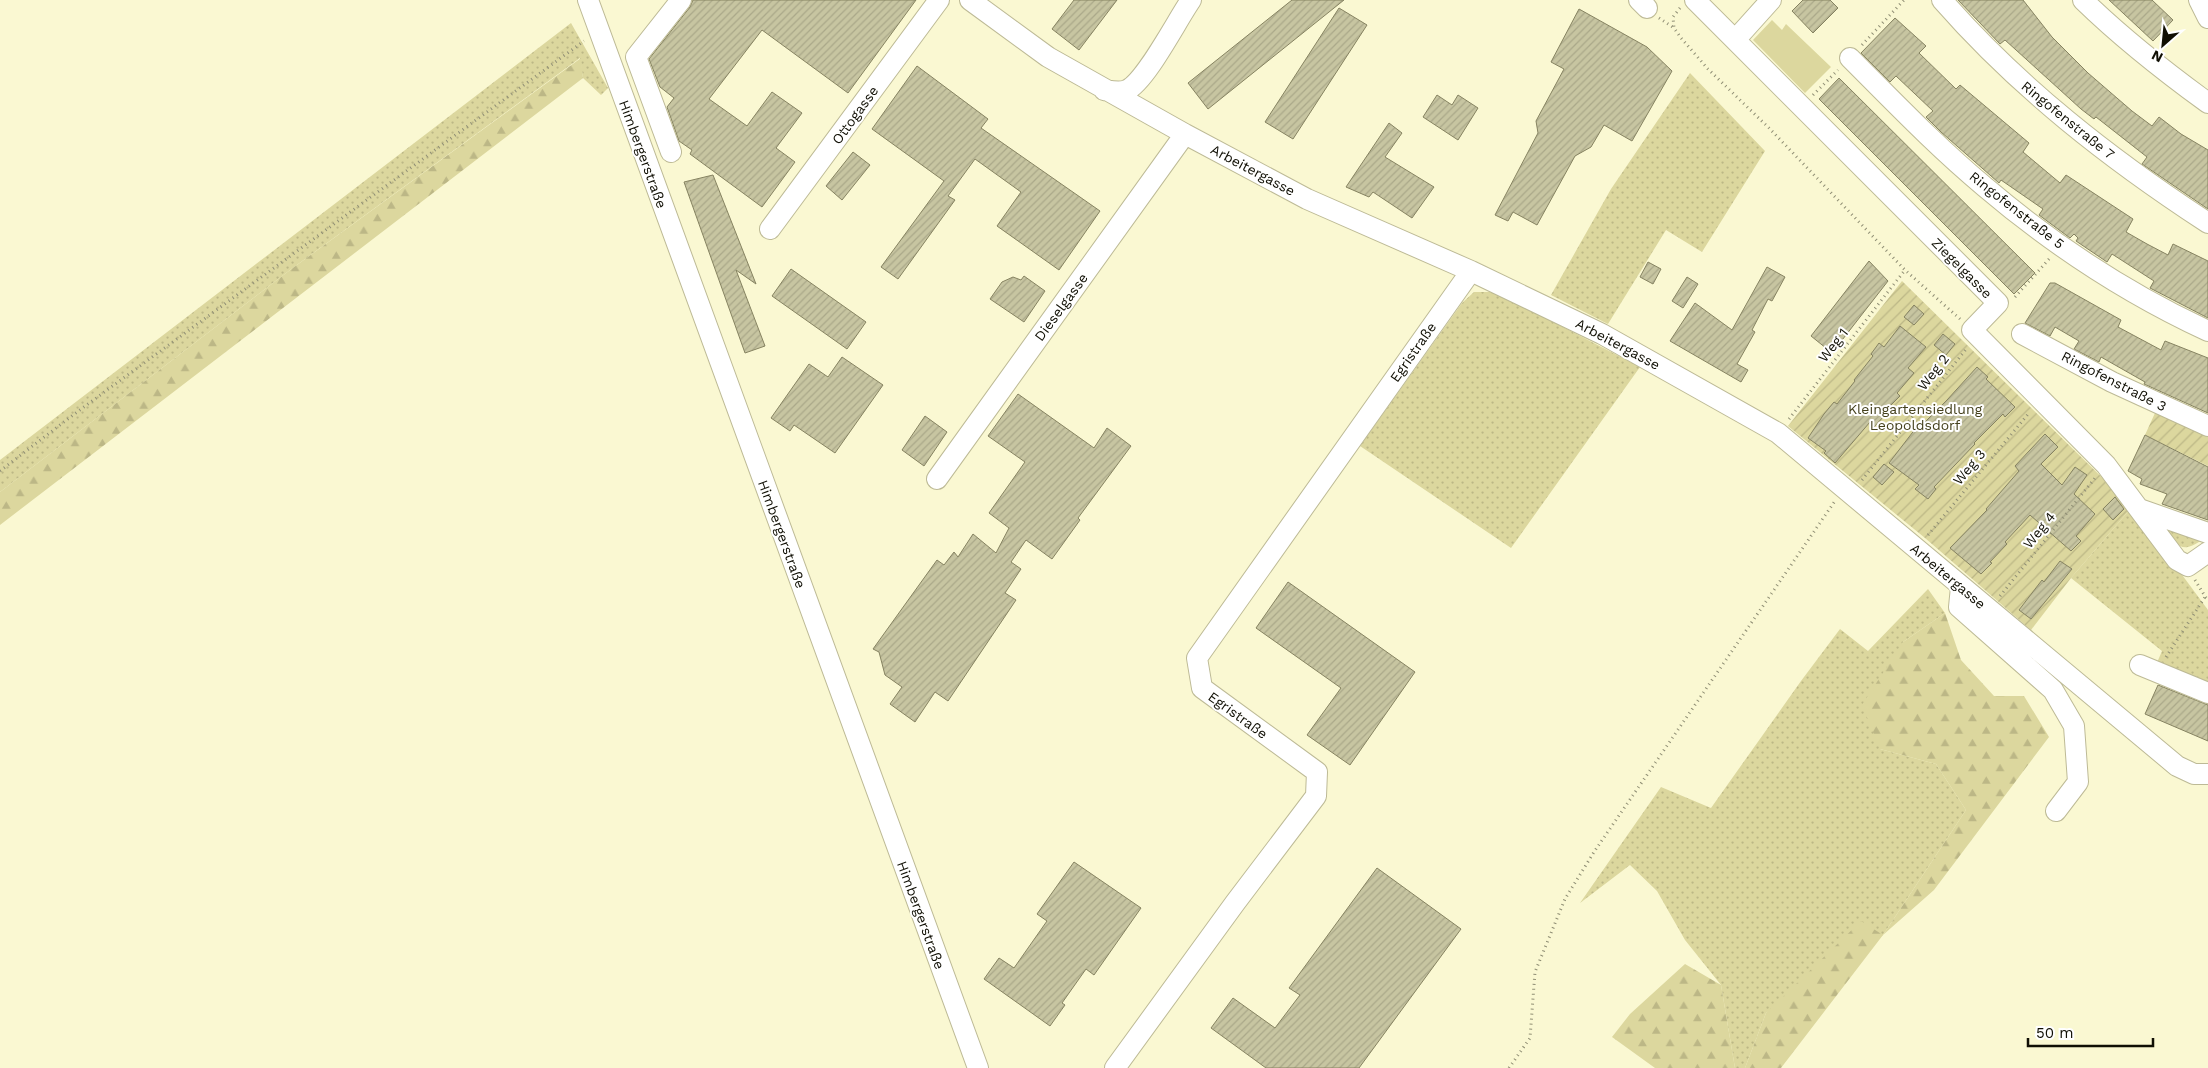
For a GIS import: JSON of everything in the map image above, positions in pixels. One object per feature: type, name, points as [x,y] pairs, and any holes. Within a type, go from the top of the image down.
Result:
[{"type":"street","name":"Himbergerstraße","points":[[588,0],[949,993],[978,1068]]},
{"type":"street","points":[[672,152],[636,57],[681,0]]},
{"type":"street","name":"Ottogasse","points":[[770,229],[939,0]]},
{"type":"street","name":"Arbeitergasse","points":[[970,0],[1048,57],[1185,134],[1307,199],[1470,271],[1602,334],[1778,433],[2177,766],[2194,774],[2208,774]]},
{"type":"street","points":[[1104,90],[1114,92],[1127,90],[1141,79],[1191,0]]},
{"type":"street","points":[[1735,40],[1771,0]]},
{"type":"street","name":"Ringofenstraße 7","points":[[1942,0],[2031,91],[2141,178],[2208,223]]},
{"type":"street","points":[[2083,0],[2113,29],[2208,103]]},
{"type":"street","name":"Ziegelgasse","points":[[1688,3],[1735,40],[1998,303],[1975,332]]},
{"type":"street","name":"Ringofenstraße 5","points":[[1850,58],[1936,144],[1978,181],[2061,245],[2166,312],[2208,331]]},
{"type":"street","name":"Dieselgasse","points":[[936,479],[1185,134]]},
{"type":"street","name":"Egristraße","points":[[1115,1068],[1229,911],[1316,796],[1317,772],[1202,688],[1197,658],[1470,271]]},
{"type":"street","points":[[1975,332],[2106,465],[2142,510],[2177,560],[2188,566],[2208,552]]},
{"type":"street","name":"Ringofenstraße 3","points":[[2022,334],[2112,382],[2208,426]]},
{"type":"street","points":[[2142,510],[2208,533]]},
{"type":"street","points":[[1961,587],[1959,607],[2053,690],[2074,726],[2078,782],[2056,811]]},
{"type":"street","points":[[2148,668],[2208,693]]},
{"type":"street","points":[[949,993],[985,1068]]},
{"type":"path","points":[[1688,3],[1673,17],[1674,28],[1708,69],[1770,128],[1906,270],[1975,332]]},
{"type":"path","points":[[0,472],[73,415],[587,39]]},
{"type":"path","points":[[1998,303],[2017,297],[2061,245]]},
{"type":"path","name":"Weg 1","points":[[1778,433],[1906,270]]},
{"type":"path","name":"Weg 2","points":[[1509,1068],[1530,1038],[1536,972],[1565,900],[1594,852],[1847,492],[1975,332]]},
{"type":"path","name":"Weg 3","points":[[1916,549],[2040,400]]},
{"type":"path","name":"Weg 4","points":[[1989,610],[2106,465]]},
{"type":"path","points":[[2148,668],[2207,599],[2188,566]]},
{"type":"green space","points":[[1772,20],[1782,30],[1786,24],[1831,67],[1805,93],[1753,40]]},
{"type":"green space","points":[[571,23],[608,88],[601,95],[583,78],[580,58],[290,270],[0,492],[0,460]]},
{"type":"green space","points":[[581,58],[583,78],[0,525],[0,492],[290,270]]},
{"type":"green space","points":[[1690,73],[1765,151],[1702,252],[1666,230],[1608,324],[1551,295],[1611,189]]},
{"type":"green space","name":"Kleingartensiedlung Leopoldsdorf","points":[[1902,281],[2132,507],[2071,578],[2031,630],[1925,538],[1788,426]]},
{"type":"green space","points":[[1474,292],[1490,292],[1538,314],[1640,367],[1511,548],[1360,446],[1462,303]]},
{"type":"green space","points":[[2155,413],[2208,435],[2208,466],[2145,435]]},
{"type":"green space","points":[[2132,507],[2208,610],[2208,689],[2156,665],[2162,651],[2071,578]]},
{"type":"green space","points":[[2165,527],[2202,540],[2189,547],[2180,546]]},
{"type":"green space","points":[[1928,589],[1945,613],[1903,642],[1880,749],[1936,764],[1966,810],[1883,935],[1766,1013],[1745,1068],[1735,1068],[1721,985],[1685,940],[1657,891],[1630,865],[1580,903],[1661,787],[1711,808],[1840,629],[1868,651]]},
{"type":"green space","points":[[1945,613],[1961,660],[1994,696],[2024,696],[2049,737],[1934,890],[1883,935],[1966,810],[1936,764],[1880,749],[1862,705],[1903,642]]},
{"type":"green space","points":[[1861,921],[1883,935],[1781,1068],[1745,1068],[1766,1013]]},
{"type":"green space","points":[[1685,964],[1721,985],[1735,1068],[1655,1068],[1612,1037],[1630,1014]]},
{"type":"building","points":[[693,0],[916,0],[848,93],[762,30],[709,99],[747,126],[772,92],[802,113],[776,148],[795,162],[762,207],[690,154],[692,150],[679,141],[667,107],[674,98],[660,87],[649,59],[690,7]]},
{"type":"building","points":[[1074,0],[1117,0],[1079,50],[1052,29]]},
{"type":"building","points":[[1292,0],[1344,0],[1208,109],[1188,83]]},
{"type":"building","points":[[1803,0],[1830,0],[1838,8],[1813,33],[1792,11]]},
{"type":"building","points":[[1958,0],[2023,0],[2052,37],[2088,73],[2132,111],[2152,126],[2159,117],[2181,134],[2208,150],[2208,209],[2142,164],[2147,157],[2096,117],[2094,119],[2081,109],[2005,40],[2000,44]]},
{"type":"building","points":[[2109,0],[2152,0],[2173,20],[2153,41]]},
{"type":"building","points":[[1339,8],[1367,25],[1293,139],[1265,122]]},
{"type":"building","points":[[1579,9],[1647,47],[1672,71],[1632,141],[1604,125],[1591,147],[1575,156],[1537,225],[1513,212],[1508,221],[1495,215],[1538,133],[1536,121],[1564,69],[1551,62]]},
{"type":"building","points":[[1895,18],[1926,46],[1919,53],[1956,89],[1960,85],[2029,143],[2023,152],[2060,183],[2066,175],[2133,219],[2126,232],[2147,244],[2168,255],[2173,244],[2208,261],[2208,318],[2150,288],[2154,281],[2112,254],[2107,262],[2076,241],[2078,238],[2074,234],[2070,238],[2039,215],[2043,209],[2001,180],[1999,183],[1941,132],[1926,117],[1933,111],[1896,76],[1890,82],[1861,53]]},
{"type":"building","points":[[917,66],[988,119],[981,128],[1100,211],[1059,270],[997,226],[1021,192],[975,159],[948,196],[955,200],[898,279],[881,267],[944,181],[872,129]]},
{"type":"building","points":[[1839,78],[2035,273],[2014,294],[1819,99]]},
{"type":"building","points":[[1437,95],[1452,105],[1458,95],[1478,108],[1458,140],[1423,117]]},
{"type":"building","points":[[1389,123],[1402,133],[1385,157],[1434,187],[1412,218],[1373,192],[1369,197],[1346,187]]},
{"type":"building","points":[[853,152],[870,165],[842,200],[826,186]]},
{"type":"building","points":[[713,175],[756,284],[736,270],[765,346],[745,353],[684,182]]},
{"type":"building","points":[[1869,261],[1888,281],[1832,353],[1811,336]]},
{"type":"building","points":[[1648,262],[1661,269],[1653,284],[1640,277]]},
{"type":"building","points":[[1767,267],[1785,277],[1772,301],[1768,299],[1752,330],[1755,332],[1737,364],[1748,370],[1741,382],[1670,341],[1695,303],[1732,330]]},
{"type":"building","points":[[791,269],[866,322],[847,349],[772,296]]},
{"type":"building","points":[[1024,276],[1045,291],[1024,322],[990,299],[1002,282],[1013,277],[1021,280]]},
{"type":"building","points":[[1687,277],[1698,284],[1683,308],[1672,301]]},
{"type":"building","points":[[2050,283],[2055,283],[2121,320],[2118,327],[2161,350],[2165,341],[2208,358],[2208,413],[2144,384],[2145,382],[2101,357],[2099,362],[2074,349],[2079,341],[2055,327],[2050,336],[2025,323]]},
{"type":"building","points":[[1914,305],[1924,314],[1914,325],[1904,317]]},
{"type":"building","points":[[1900,326],[1926,347],[1908,368],[1914,373],[1897,393],[1900,396],[1882,414],[1884,416],[1874,427],[1870,422],[1835,463],[1824,453],[1826,451],[1808,438],[1824,414],[1834,402],[1837,404],[1855,381],[1873,356],[1871,354],[1879,343],[1884,347]]},
{"type":"building","points":[[1943,334],[1955,344],[1946,355],[1934,345]]},
{"type":"building","points":[[842,357],[883,385],[835,453],[794,425],[790,431],[771,418],[809,364],[828,377]]},
{"type":"building","points":[[1977,367],[1988,377],[1986,379],[2015,407],[2005,417],[2003,414],[1974,443],[1934,487],[1936,489],[1928,499],[1915,489],[1919,485],[1889,463],[1919,424],[1921,426]]},
{"type":"building","points":[[1018,394],[1094,448],[1107,428],[1131,446],[1078,518],[1080,520],[1052,559],[1026,540],[1011,562],[1021,569],[1005,593],[1016,600],[948,701],[935,692],[915,722],[890,704],[902,687],[885,675],[879,652],[873,649],[937,560],[944,565],[954,552],[958,557],[973,534],[996,553],[1009,528],[989,513],[1025,462],[988,436]]},
{"type":"building","points":[[925,416],[947,432],[924,466],[902,450]]},
{"type":"building","points":[[2045,434],[2058,447],[2041,464],[2062,485],[2075,467],[2087,475],[2074,494],[2095,514],[2076,536],[2081,541],[2071,551],[2030,515],[2005,542],[2007,544],[1981,574],[1950,548],[1987,510],[2019,471],[2015,466]]},
{"type":"building","points":[[2145,435],[2208,467],[2208,520],[2162,504],[2167,494],[2140,484],[2142,479],[2128,471]]},
{"type":"building","points":[[1884,464],[1894,472],[1882,485],[1873,477]]},
{"type":"building","points":[[2115,497],[2124,509],[2113,520],[2103,509]]},
{"type":"building","points":[[2060,561],[2072,569],[2031,619],[2019,610],[2042,580],[2044,582]]},
{"type":"building","points":[[1288,582],[1415,672],[1350,765],[1307,735],[1341,688],[1256,628]]},
{"type":"building","points":[[2158,685],[2208,705],[2208,741],[2145,714]]},
{"type":"building","points":[[1074,862],[1141,908],[1094,975],[1086,969],[1062,1003],[1065,1005],[1050,1026],[984,979],[999,958],[1014,968],[1047,921],[1037,914]]},
{"type":"building","points":[[1377,868],[1461,929],[1359,1068],[1266,1068],[1211,1028],[1233,998],[1275,1028],[1300,995],[1289,988]]}]
